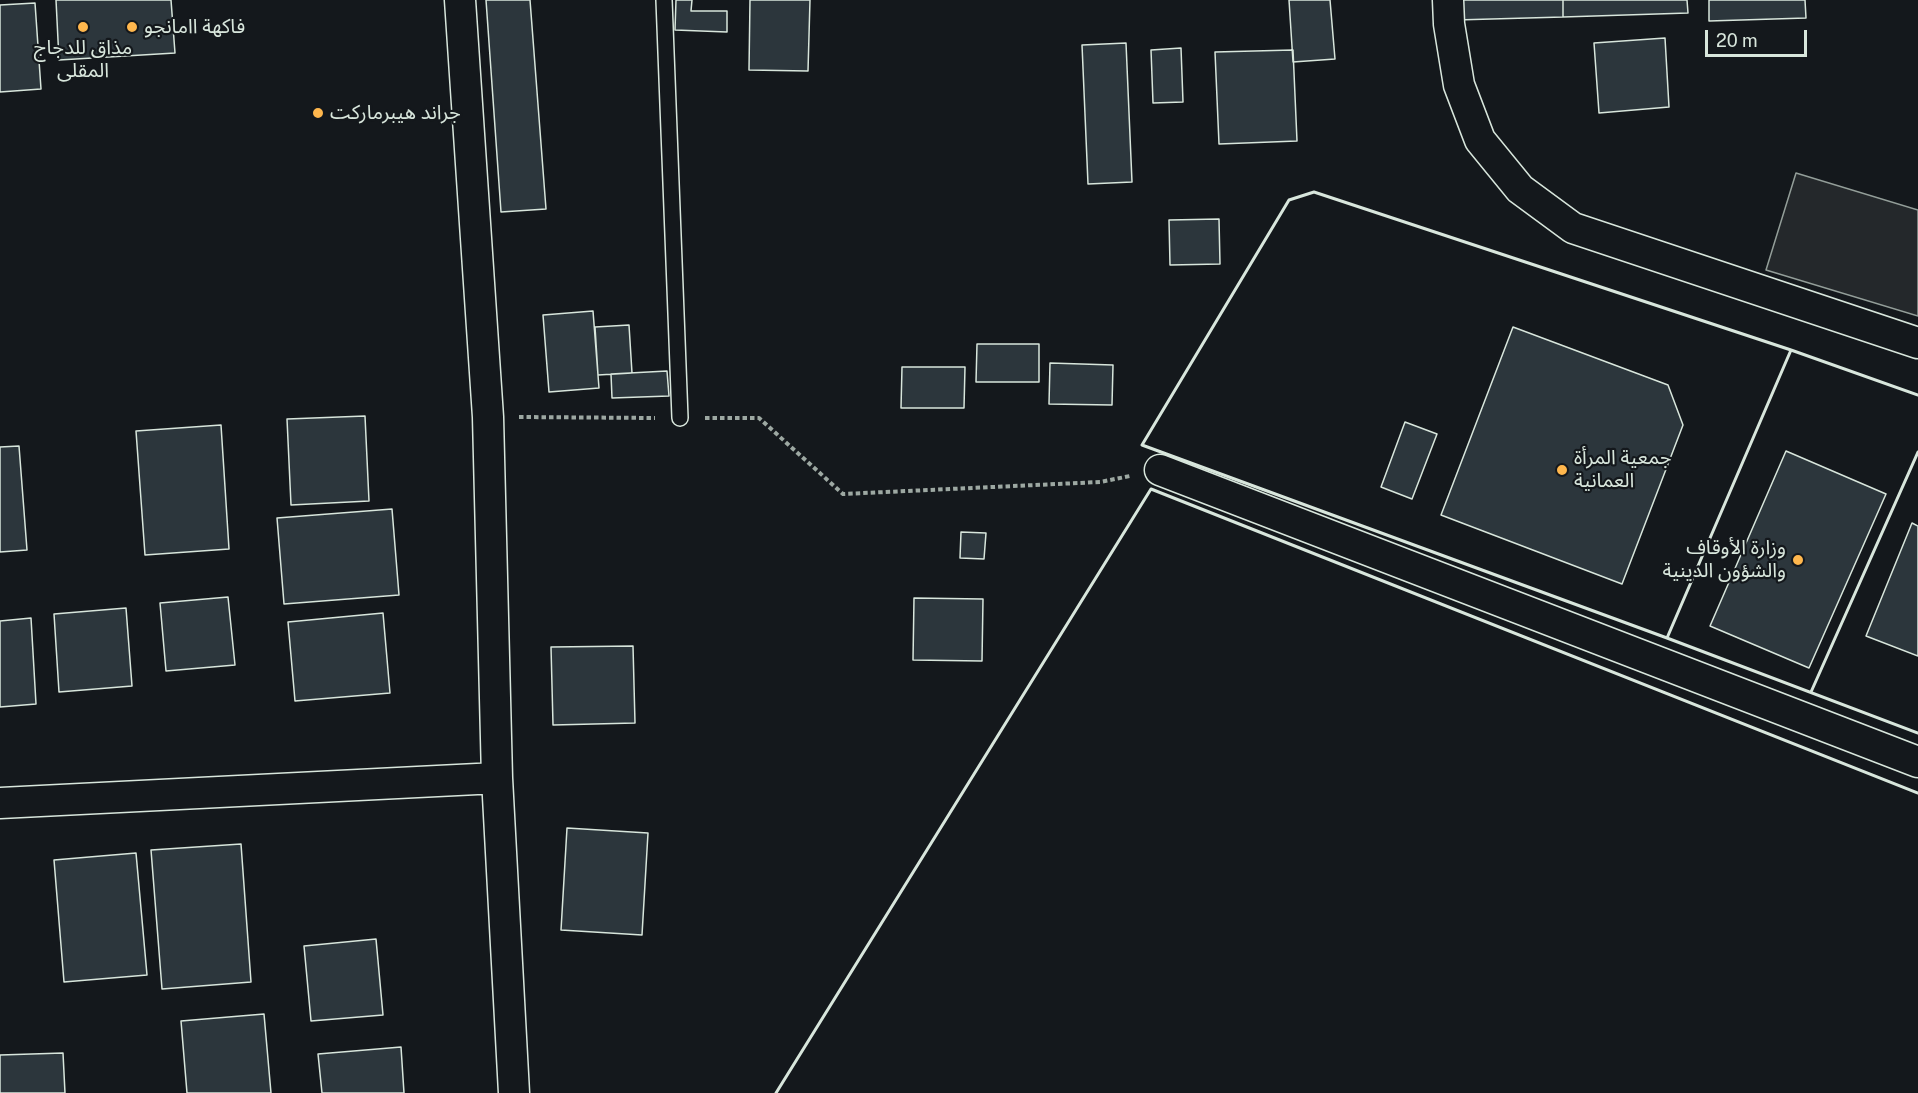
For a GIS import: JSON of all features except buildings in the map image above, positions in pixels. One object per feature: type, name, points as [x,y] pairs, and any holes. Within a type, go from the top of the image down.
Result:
[{"type":"street","points":[[460,0],[488,417],[497,778],[514,1093]]},
{"type":"street","points":[[1448,0],[1449,24],[1459,85],[1480,140],[1520,189],[1573,228],[1918,343]]},
{"type":"street","points":[[1160,471],[1918,762]]},
{"type":"street","points":[[0,803],[497,778]]},
{"type":"lane","points":[[664,0],[680,418]]},
{"type":"path","points":[[488,417],[759,418],[843,494],[1100,482],[1160,471]]},
{"type":"shaded area","points":[[1796,173],[1918,210],[1918,316],[1766,270]]},
{"type":"wall","points":[[1918,395],[1791,350],[1314,192],[1289,200],[1142,445],[1918,733]]},
{"type":"wall","points":[[1667,638],[1791,350]]},
{"type":"wall","points":[[1811,692],[1918,452]]},
{"type":"wall","points":[[776,1093],[1151,489],[1918,793]]},
{"type":"place","name":"مذاق للدجاج المقلى","points":[[83,27]]},
{"type":"place","name":"فاكه‍ة اامانجو","points":[[132,27]]},
{"type":"place","name":"جراند ه‍يبرماركت","points":[[318,113]]},
{"type":"place","name":"جمعية المرأة العمانية","points":[[1562,470]]},
{"type":"place","name":"وزارة الأوقاف والشؤون الدينية","points":[[1798,560]]}]
